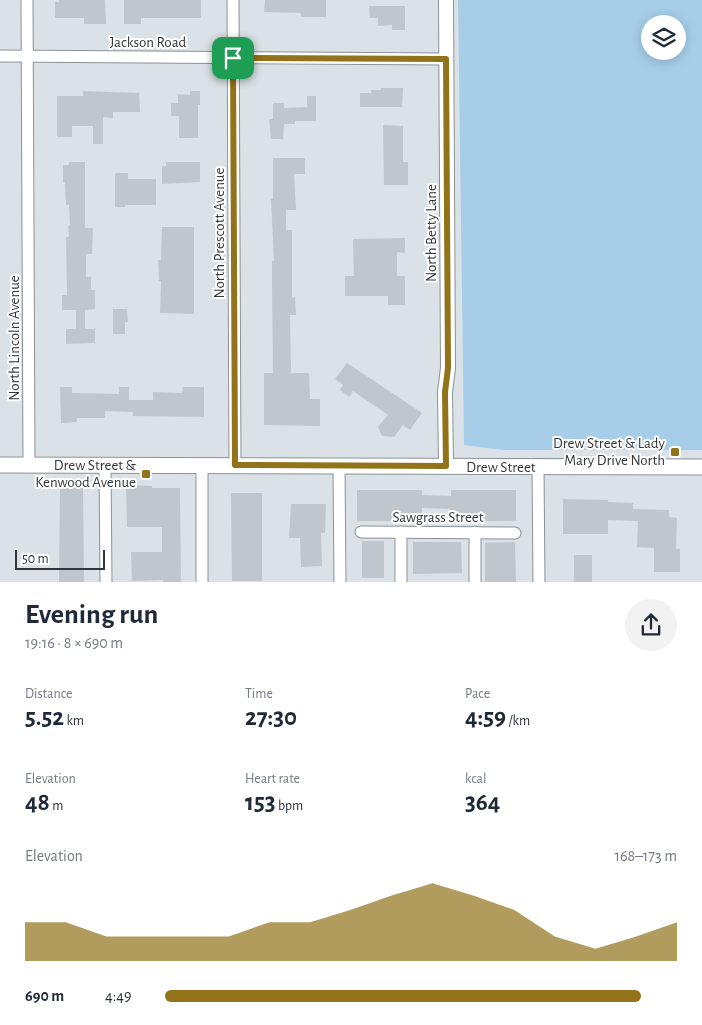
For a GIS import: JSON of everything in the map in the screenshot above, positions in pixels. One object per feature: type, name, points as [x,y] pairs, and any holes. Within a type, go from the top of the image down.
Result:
[{"type":"main road","name":"Drew Street","points":[[0,464],[702,467]]},
{"type":"street","name":"North Lincoln Avenue","points":[[27,0],[29,465]]},
{"type":"street","name":"North Prescott Avenue","points":[[233,0],[235,465]]},
{"type":"street","name":"North Betty Lane","points":[[446,0],[448,368],[445,392],[446,466]]},
{"type":"street","name":"Jackson Road","points":[[0,56],[446,59]]},
{"type":"street","points":[[105,464],[106,582]]},
{"type":"street","points":[[202,465],[202,582]]},
{"type":"street","points":[[339,466],[340,582]]},
{"type":"street","points":[[538,467],[539,582]]},
{"type":"street","name":"Sawgrass Street","points":[[360,532],[515,533]]},
{"type":"street","points":[[401,532],[402,582]]},
{"type":"street","points":[[474,532],[475,582]]},
{"type":"shaded area","points":[[458,0],[702,0],[702,450],[503,450],[464,445]]},
{"type":"building","points":[[59,0],[105,0],[106,24],[84,24],[84,18],[55,18],[55,2],[59,2]]},
{"type":"building","points":[[124,0],[201,0],[201,18],[141,18],[141,24],[124,24]]},
{"type":"building","points":[[265,0],[326,0],[326,17],[301,17],[301,13],[264,12]]},
{"type":"building","points":[[369,6],[405,6],[405,30],[392,30],[392,25],[378,26],[378,18],[370,18]]},
{"type":"building","points":[[381,88],[403,88],[402,107],[360,107],[360,93],[371,93],[371,90],[381,90]]},
{"type":"building","points":[[83,91],[139,93],[140,112],[113,112],[113,118],[103,117],[103,144],[93,144],[93,126],[72,126],[72,137],[57,137],[57,96],[83,96]]},
{"type":"building","points":[[190,91],[200,91],[198,138],[179,138],[179,116],[171,116],[171,103],[178,103],[178,94],[190,95]]},
{"type":"building","points":[[307,96],[316,96],[316,121],[295,121],[295,124],[284,124],[283,139],[271,139],[269,119],[273,119],[273,103],[284,103],[284,108],[307,107]]},
{"type":"building","points":[[383,125],[403,126],[403,162],[408,162],[408,185],[384,185]]},
{"type":"building","points":[[273,158],[305,158],[305,174],[294,174],[296,210],[286,210],[286,230],[292,230],[292,298],[295,297],[296,315],[290,315],[291,373],[309,373],[310,399],[320,399],[320,426],[264,425],[264,373],[273,373],[272,261],[274,261],[271,199],[273,199]]},
{"type":"building","points":[[69,162],[85,162],[85,228],[93,228],[92,254],[86,254],[86,277],[91,277],[91,290],[95,290],[95,309],[85,310],[85,329],[95,329],[95,343],[66,344],[66,329],[76,329],[76,310],[62,310],[62,295],[67,295],[66,237],[69,237],[68,226],[70,226],[69,205],[66,205],[65,182],[63,182],[63,165],[69,165]]},
{"type":"building","points":[[166,162],[200,162],[200,182],[162,184],[162,166],[166,166]]},
{"type":"building","points":[[115,173],[128,173],[128,179],[156,179],[156,205],[125,205],[125,207],[115,207]]},
{"type":"building","points":[[162,227],[194,227],[194,314],[160,313],[161,281],[159,281],[158,260],[161,260]]},
{"type":"building","points":[[405,238],[405,253],[397,252],[397,276],[405,276],[405,305],[388,305],[388,296],[345,296],[345,276],[354,276],[353,239]]},
{"type":"building","points":[[113,309],[127,309],[128,322],[125,322],[125,334],[113,334]]},
{"type":"building","points":[[347,363],[422,413],[410,430],[403,425],[394,437],[382,436],[378,427],[388,415],[353,391],[349,397],[340,390],[343,385],[335,379]]},
{"type":"building","points":[[60,387],[72,387],[72,393],[119,394],[119,387],[129,387],[129,400],[153,400],[153,392],[182,393],[183,387],[204,387],[204,417],[133,416],[133,412],[105,411],[105,418],[77,418],[77,422],[61,423]]},
{"type":"building","points":[[60,485],[83,486],[84,582],[59,582]]},
{"type":"building","points":[[126,485],[152,486],[152,488],[180,488],[181,582],[163,582],[163,580],[132,581],[131,552],[162,552],[162,527],[127,527]]},
{"type":"building","points":[[357,490],[422,490],[422,495],[451,496],[451,490],[516,490],[516,521],[450,521],[450,509],[422,508],[422,521],[357,521]]},
{"type":"building","points":[[231,493],[262,493],[262,581],[232,581]]},
{"type":"building","points":[[563,499],[608,500],[608,502],[633,503],[633,509],[669,510],[669,517],[677,518],[676,549],[680,549],[680,572],[654,572],[654,548],[637,547],[638,521],[608,520],[608,534],[563,534]]},
{"type":"building","points":[[291,504],[326,504],[325,533],[321,533],[322,566],[301,567],[300,538],[289,538]]},
{"type":"building","points":[[362,541],[384,541],[384,578],[362,578]]},
{"type":"building","points":[[413,542],[461,542],[462,573],[413,574]]},
{"type":"building","points":[[515,542],[516,582],[485,582],[485,543]]},
{"type":"building","points":[[574,555],[592,555],[592,582],[574,582]]},
{"type":"place","name":"Drew Street & Lady Mary Drive North","points":[[675,452]]},
{"type":"place","name":"Drew Street & Kenwood Avenue","points":[[146,474]]},
{"type":"route","points":[[233,58],[446,59],[448,368],[445,392],[446,466],[235,465],[233,58]]}]
